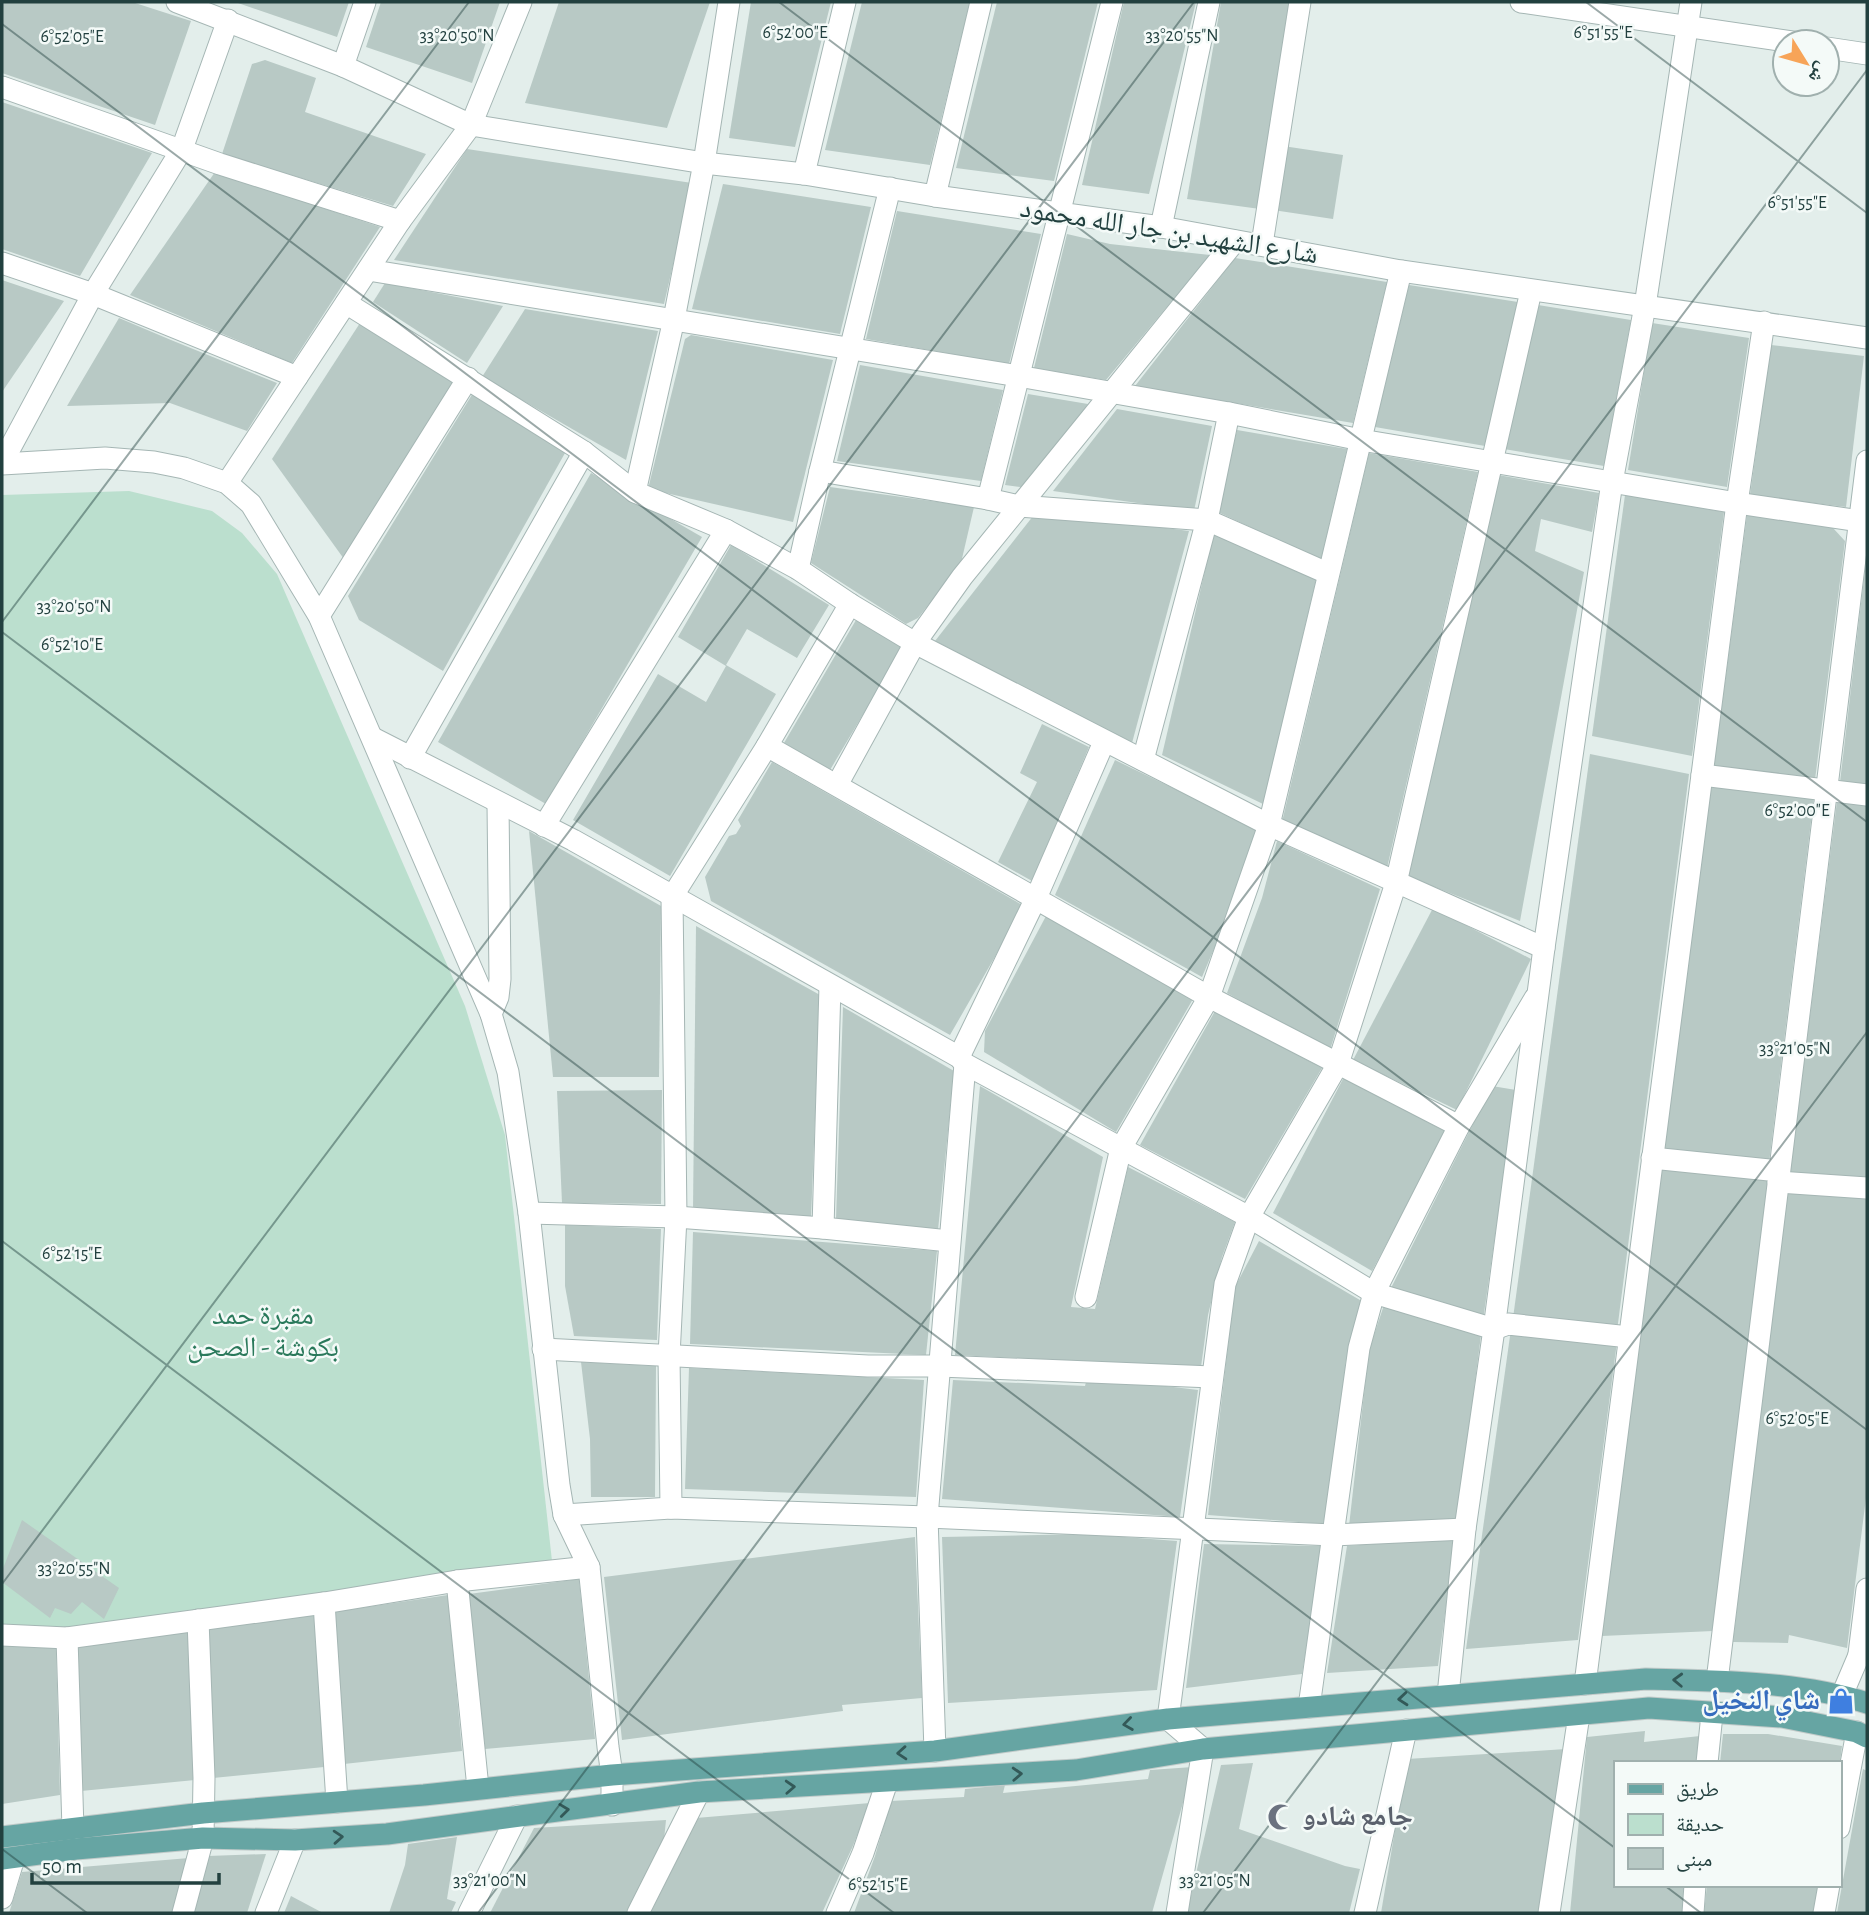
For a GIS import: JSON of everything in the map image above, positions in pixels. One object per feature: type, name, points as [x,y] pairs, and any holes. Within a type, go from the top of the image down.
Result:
[{"type":"main road","points":[[2,1837],[203,1813],[612,1775],[935,1751],[1168,1719],[1646,1679],[1717,1681],[1842,1695],[1867,1703]]},
{"type":"main road","points":[[8,1859],[76,1849],[203,1838],[295,1840],[387,1834],[699,1792],[1076,1770],[1203,1749],[1649,1708],[1782,1717],[1862,1735]]},
{"type":"street","name":"شارع الشهيد بن جار الله محمود","points":[[177,2],[210,7],[228,20],[343,66],[471,125],[704,163],[804,174],[935,196],[1161,227],[1401,271],[1867,338]]},
{"type":"street","points":[[343,66],[365,2]]},
{"type":"street","points":[[228,483],[400,221],[471,125],[520,2]]},
{"type":"street","points":[[635,492],[674,319],[704,163],[729,2]]},
{"type":"street","points":[[804,174],[845,2]]},
{"type":"street","points":[[935,196],[981,2]]},
{"type":"street","points":[[988,499],[1112,2]]},
{"type":"street","points":[[1161,227],[1209,2]]},
{"type":"street","points":[[1262,244],[1300,2]]},
{"type":"street","points":[[1528,2],[1771,39]]},
{"type":"street","points":[[1448,1696],[1465,1529],[1544,948],[1612,482],[1645,306],[1690,2]]},
{"type":"street","points":[[2,464],[93,294],[182,149],[228,20]]},
{"type":"street","points":[[1841,50],[1867,54]]},
{"type":"street","points":[[2,87],[220,164],[400,221]]},
{"type":"street","points":[[798,569],[890,188]]},
{"type":"street","points":[[837,785],[915,643],[962,577],[1235,241]]},
{"type":"street","points":[[2,262],[93,294],[297,377]]},
{"type":"street","points":[[368,270],[1018,376],[1230,413],[1361,440],[1737,503],[1863,521]]},
{"type":"street","points":[[1086,1297],[1121,1148],[1209,997],[1269,825],[1401,271]]},
{"type":"street","points":[[1177,1913],[1203,1749],[1168,1719],[1225,1284],[1249,1217],[1338,1064],[1396,883],[1531,290]]},
{"type":"street","points":[[346,303],[584,452],[635,492],[726,530],[798,569],[915,643],[1269,825],[1544,948]]},
{"type":"street","points":[[1585,1684],[1737,503],[1764,322]]},
{"type":"street","points":[[319,617],[468,378]]},
{"type":"street","points":[[1143,760],[1207,520],[1230,413]]},
{"type":"street","points":[[410,758],[584,452]]},
{"type":"street","points":[[2,464],[106,458],[154,462],[184,468],[228,483],[251,505],[319,617],[491,1014],[508,1072],[529,1213],[564,1515],[589,1567],[612,1775],[612,1805]]},
{"type":"street","points":[[1717,1681],[1863,521],[1867,461]]},
{"type":"street","points":[[820,471],[1019,506],[1207,520],[1327,573]]},
{"type":"street","points":[[544,826],[726,530]]},
{"type":"street","points":[[671,1508],[668,1356],[676,1217],[672,897],[767,746],[850,604]]},
{"type":"street","points":[[373,738],[544,826],[1249,1217],[1374,1293],[1494,1329],[1508,1324],[1629,1337]]},
{"type":"street","points":[[935,1751],[927,1517],[962,1060],[1104,742]]},
{"type":"street","points":[[767,746],[1209,997],[1459,1126]]},
{"type":"street","points":[[1702,775],[1867,795]]},
{"type":"street","points":[[491,1014],[498,998],[500,970],[498,804]]},
{"type":"street","points":[[823,1228],[830,986]]},
{"type":"street","points":[[1309,1707],[1359,1348],[1374,1293],[1459,1126],[1539,990]]},
{"type":"street","points":[[1652,1158],[1867,1188]]},
{"type":"street","points":[[529,1213],[676,1217],[949,1241]]},
{"type":"street","points":[[543,1349],[868,1366],[940,1366],[1212,1377]]},
{"type":"street","points":[[564,1515],[671,1508],[1333,1535],[1465,1529]]},
{"type":"street","points":[[2,1635],[67,1638],[324,1603],[457,1581],[589,1567]]},
{"type":"street","points":[[457,1581],[478,1788]]},
{"type":"street","points":[[1842,1695],[1863,1645],[1867,1590]]},
{"type":"street","points":[[324,1603],[337,1802]]},
{"type":"street","points":[[183,1913],[203,1838],[204,1778],[198,1620]]},
{"type":"street","points":[[67,1638],[73,1829]]},
{"type":"street","points":[[1707,1761],[1712,1714]]},
{"type":"street","points":[[1549,1913],[1579,1715]]},
{"type":"street","points":[[1365,1913],[1406,1730]]},
{"type":"street","points":[[1841,1820],[1862,1735]]},
{"type":"street","points":[[837,1913],[863,1853],[887,1782]]},
{"type":"street","points":[[638,1913],[699,1792]]},
{"type":"street","points":[[469,1913],[517,1816]]},
{"type":"street","points":[[266,1913],[295,1840]]},
{"type":"street","points":[[2,1898],[8,1859]]},
{"type":"street","points":[[1693,1913],[1695,1887]]},
{"type":"street","points":[[1824,1913],[1829,1887]]},
{"type":"green space","name":"مقبرة حمد بكوشة - الصحن","points":[[129,491],[212,511],[242,533],[277,574],[465,1006],[505,1135],[552,1561],[69,1630],[2,1626],[2,495]]},
{"type":"building","points":[[2,2],[132,2],[191,21],[155,125],[2,73]]},
{"type":"building","points":[[235,2],[349,2],[337,37]]},
{"type":"building","points":[[381,2],[500,2],[472,83],[366,47]]},
{"type":"building","points":[[559,2],[710,2],[667,128],[525,103]]},
{"type":"building","points":[[751,2],[831,2],[795,147],[729,138]]},
{"type":"building","points":[[862,2],[970,2],[930,165],[825,150]]},
{"type":"building","points":[[997,2],[1098,2],[1054,181],[956,168]]},
{"type":"building","points":[[1124,2],[1196,2],[1149,194],[1082,185]]},
{"type":"building","points":[[1221,2],[1293,2],[1260,209],[1187,199]]},
{"type":"building","points":[[265,60],[316,78],[305,112],[426,154],[393,206],[222,154],[252,64]]},
{"type":"building","points":[[2,102],[152,153],[80,276],[2,249]]},
{"type":"building","points":[[1283,146],[1343,155],[1333,219],[1273,210]]},
{"type":"building","points":[[467,149],[692,183],[664,304],[394,260]]},
{"type":"building","points":[[215,172],[380,227],[292,363],[130,295]]},
{"type":"building","points":[[723,184],[871,207],[840,334],[692,309]]},
{"type":"building","points":[[897,211],[1041,234],[1009,364],[866,339]]},
{"type":"building","points":[[1067,234],[1110,244],[1210,255],[1106,380],[1034,368]]},
{"type":"building","points":[[1235,258],[1387,282],[1353,423],[1135,386]]},
{"type":"building","points":[[2,280],[64,301],[2,392]]},
{"type":"building","points":[[385,283],[503,306],[467,363],[373,302]]},
{"type":"building","points":[[1409,285],[1518,302],[1485,446],[1375,427]]},
{"type":"building","points":[[1538,305],[1631,320],[1604,466],[1504,449]]},
{"type":"building","points":[[525,309],[658,331],[626,460],[482,377]]},
{"type":"building","points":[[119,318],[277,383],[247,431],[170,403],[67,406]]},
{"type":"building","points":[[360,323],[455,382],[344,559],[272,459]]},
{"type":"building","points":[[1652,323],[1749,338],[1727,487],[1628,470]]},
{"type":"building","points":[[691,335],[833,360],[793,522],[648,489],[685,339]]},
{"type":"building","points":[[1771,345],[1864,356],[1846,507],[1750,495]]},
{"type":"building","points":[[860,365],[1003,390],[981,481],[837,461]]},
{"type":"building","points":[[473,393],[565,453],[443,671],[359,620],[348,596]]},
{"type":"building","points":[[1028,394],[1088,404],[1029,488],[1005,485]]},
{"type":"building","points":[[1117,409],[1212,426],[1194,511],[1053,491]]},
{"type":"building","points":[[1237,430],[1347,449],[1321,560],[1218,512]]},
{"type":"building","points":[[1369,453],[1478,472],[1387,868],[1282,822]]},
{"type":"building","points":[[591,473],[702,537],[546,804],[438,742]]},
{"type":"building","points":[[1498,475],[1599,493],[1592,532],[1541,519],[1535,551],[1584,572],[1520,921],[1407,876]]},
{"type":"building","points":[[830,487],[974,507],[961,563],[918,618],[906,624],[811,563]]},
{"type":"building","points":[[1625,495],[1724,512],[1692,756],[1592,736]]},
{"type":"building","points":[[1037,511],[1189,531],[1132,743],[935,641]]},
{"type":"building","points":[[1747,515],[1833,528],[1845,541],[1815,780],[1714,766]]},
{"type":"building","points":[[1214,532],[1316,580],[1263,804],[1162,755]]},
{"type":"building","points":[[731,545],[829,605],[797,658],[747,629],[726,665],[776,694],[670,876],[573,820],[658,674],[706,702],[726,666],[678,637]]},
{"type":"building","points":[[1867,561],[1867,785],[1840,782]]},
{"type":"building","points":[[856,620],[903,647],[830,770],[784,743]]},
{"type":"building","points":[[1042,724],[1089,747],[1032,881],[998,862],[1037,782],[1020,773]]},
{"type":"building","points":[[1590,754],[1689,774],[1617,1331],[1513,1318]]},
{"type":"building","points":[[1115,760],[1257,829],[1234,902],[1202,977],[1055,895]]},
{"type":"building","points":[[772,762],[1024,906],[950,1035],[711,901],[705,877],[729,836],[736,834],[741,826],[738,820]]},
{"type":"building","points":[[1712,783],[1814,797],[1769,1163],[1660,1153]]},
{"type":"building","points":[[1837,801],[1867,804],[1867,1180],[1790,1174]]},
{"type":"building","points":[[529,831],[661,906],[659,1077],[553,1077]]},
{"type":"building","points":[[1277,841],[1380,889],[1330,1050],[1227,993],[1262,898]]},
{"type":"building","points":[[1433,908],[1531,959],[1457,1110],[1353,1060]]},
{"type":"building","points":[[1046,916],[1193,999],[1116,1132],[984,1052],[985,1031]]},
{"type":"building","points":[[696,926],[820,995],[811,1218],[693,1210]]},
{"type":"building","points":[[843,1007],[954,1071],[938,1230],[836,1219]]},
{"type":"building","points":[[1215,1011],[1322,1068],[1245,1199],[1140,1145]]},
{"type":"building","points":[[1344,1077],[1446,1132],[1372,1271],[1273,1213]]},
{"type":"building","points":[[980,1086],[1103,1157],[1071,1307],[1095,1309],[1128,1167],[1235,1222],[1222,1257],[1208,1315],[1201,1367],[955,1355]]},
{"type":"building","points":[[1492,1086],[1516,1090],[1483,1320],[1389,1292]]},
{"type":"building","points":[[662,1090],[661,1204],[562,1203],[557,1091]]},
{"type":"building","points":[[1662,1164],[1769,1177],[1713,1631],[1602,1636]]},
{"type":"building","points":[[1787,1190],[1867,1196],[1867,1490],[1847,1648],[1789,1635],[1788,1643],[1733,1642]]},
{"type":"building","points":[[565,1225],[661,1229],[657,1340],[574,1336],[565,1286]]},
{"type":"building","points":[[693,1232],[937,1251],[926,1355],[690,1344]]},
{"type":"building","points":[[1259,1241],[1365,1303],[1346,1360],[1335,1474],[1323,1524],[1208,1515],[1235,1287]]},
{"type":"building","points":[[1384,1305],[1481,1335],[1457,1522],[1349,1526],[1369,1350]]},
{"type":"building","points":[[1511,1329],[1617,1342],[1578,1640],[1466,1649]]},
{"type":"building","points":[[581,1362],[656,1366],[655,1497],[591,1497],[590,1439]]},
{"type":"building","points":[[689,1368],[924,1380],[916,1497],[685,1489]]},
{"type":"building","points":[[953,1380],[1085,1386],[1086,1382],[1125,1381],[1198,1390],[1180,1517],[942,1499]]},
{"type":"building","points":[[22,1520],[119,1588],[104,1619],[82,1602],[71,1614],[55,1608],[50,1618],[2,1582],[2,1571]]},
{"type":"building","points":[[1085,1534],[1177,1541],[1157,1690],[948,1703],[942,1537]]},
{"type":"building","points":[[915,1537],[922,1698],[842,1705],[843,1711],[622,1740],[604,1577]]},
{"type":"building","points":[[1455,1538],[1438,1666],[1327,1673],[1347,1546]]},
{"type":"building","points":[[1204,1544],[1323,1546],[1302,1674],[1186,1688]]},
{"type":"building","points":[[579,1579],[595,1739],[485,1749],[469,1594]]},
{"type":"building","points":[[448,1595],[462,1751],[344,1764],[333,1612]]},
{"type":"building","points":[[314,1614],[324,1767],[213,1778],[208,1627]]},
{"type":"building","points":[[188,1631],[195,1780],[81,1791],[76,1643]]},
{"type":"building","points":[[2,1646],[56,1646],[60,1795],[2,1804]]},
{"type":"building","points":[[1645,1731],[1644,1742],[1700,1736],[1697,1761],[1614,1761],[1614,1887],[1685,1887],[1682,1913],[1570,1913],[1587,1737]]},
{"type":"building","points":[[1723,1734],[1768,1734],[1842,1746],[1840,1761],[1720,1761]]},
{"type":"building","points":[[1566,1749],[1547,1913],[1381,1913],[1407,1759]]},
{"type":"building","points":[[1253,1763],[1239,1829],[1360,1869],[1349,1913],[1187,1913],[1221,1765]]},
{"type":"building","points":[[1193,1767],[1152,1913],[854,1913],[891,1801],[964,1797],[965,1789],[1005,1785],[1003,1793],[1148,1779],[1150,1770]]},
{"type":"building","points":[[1863,1769],[1867,1771],[1867,1913],[1837,1913]]},
{"type":"building","points":[[870,1803],[822,1913],[648,1913],[696,1818]]},
{"type":"building","points":[[666,1820],[664,1840],[627,1913],[490,1913],[534,1828]]},
{"type":"building","points":[[457,1837],[447,1899],[456,1902],[451,1913],[389,1913],[405,1865],[408,1844]]},
{"type":"building","points":[[266,1854],[247,1913],[191,1913],[208,1856]]},
{"type":"building","points":[[189,1858],[174,1913],[9,1913],[22,1872]]},
{"type":"building","points":[[1707,1887],[1819,1887],[1814,1913],[1704,1913]]},
{"type":"building","points":[[291,1896],[323,1913],[284,1913]]},
{"type":"place","name":"شاي النخيل","points":[[1841,1701]]},
{"type":"place","name":"جامع شادو","points":[[1281,1817]]}]
